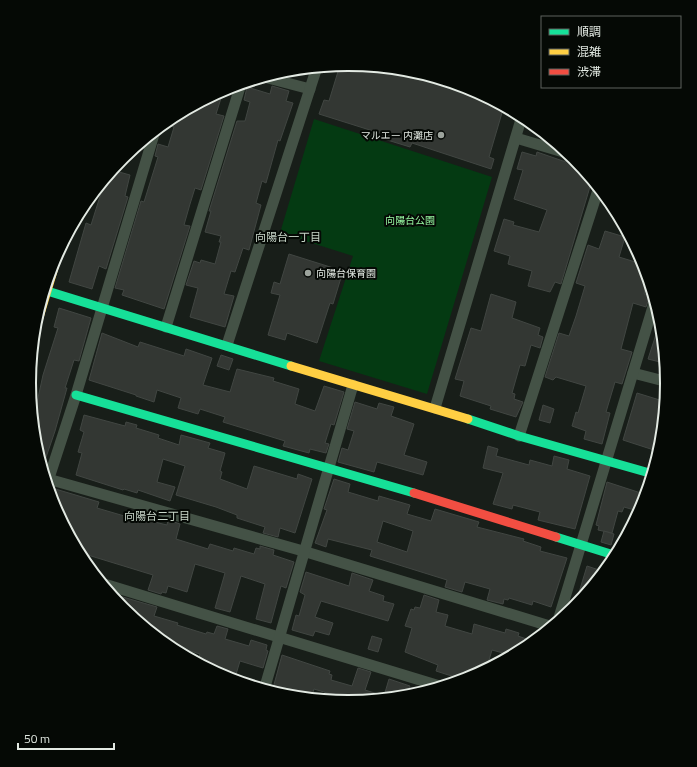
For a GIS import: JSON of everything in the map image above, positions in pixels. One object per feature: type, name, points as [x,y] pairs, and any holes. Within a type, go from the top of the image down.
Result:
[{"type":"street","points":[[227,345],[315,73]]},
{"type":"street","points":[[276,80],[310,89]]},
{"type":"street","points":[[166,327],[239,91]]},
{"type":"street","points":[[435,408],[520,123]]},
{"type":"street","points":[[516,138],[556,150]]},
{"type":"street","points":[[50,475],[76,395],[151,142]]},
{"type":"street","points":[[519,436],[597,194]]},
{"type":"street","points":[[50,292],[227,345],[353,385],[435,408],[519,436],[648,472]]},
{"type":"street","points":[[561,612],[652,310]]},
{"type":"street","points":[[633,373],[661,380]]},
{"type":"street","points":[[266,684],[303,551],[353,385]]},
{"type":"street","points":[[76,395],[328,468],[610,554]]},
{"type":"street","points":[[53,483],[303,551],[546,625]]},
{"type":"street","points":[[111,586],[433,684]]},
{"type":"green space","name":"向陽台公園","points":[[314,119],[492,177],[427,394],[319,361],[353,256],[280,233]]},
{"type":"building","name":"マルエー 内灘店","points":[[338,71],[348,71],[409,77],[468,95],[502,112],[489,157],[494,159],[491,169],[412,143],[410,147],[371,135],[373,131],[319,114],[324,100],[329,101]]},
{"type":"building","points":[[272,86],[289,91],[286,101],[293,103],[280,141],[278,140],[266,183],[262,181],[256,203],[261,205],[249,250],[243,248],[235,272],[231,271],[224,294],[234,296],[225,327],[190,317],[198,288],[186,285],[194,261],[200,263],[201,260],[215,264],[221,242],[219,242],[221,236],[205,232],[211,211],[209,211],[237,121],[245,121],[250,102],[244,100],[247,88],[249,88],[270,94]]},
{"type":"building","points":[[221,98],[216,114],[224,116],[201,190],[195,188],[190,204],[184,225],[190,226],[164,309],[122,295],[124,290],[115,288],[141,201],[144,202],[158,157],[155,156],[158,144],[168,147],[174,127],[172,126],[192,113]]},
{"type":"building","points":[[522,152],[536,156],[537,152],[567,161],[590,186],[561,284],[555,282],[550,292],[528,286],[532,271],[508,264],[510,256],[494,251],[504,219],[514,222],[513,225],[539,232],[547,210],[514,199],[523,170],[517,169]]},
{"type":"building","points":[[119,172],[130,175],[125,196],[128,197],[106,269],[99,266],[92,289],[69,282],[86,223],[91,225],[101,193]]},
{"type":"building","points":[[605,231],[624,237],[619,257],[636,262],[645,288],[644,294],[647,295],[649,299],[646,307],[633,303],[621,349],[632,352],[622,384],[615,382],[606,412],[610,413],[602,444],[584,439],[586,431],[572,426],[576,412],[578,413],[586,386],[556,377],[553,380],[545,377],[559,333],[569,336],[576,316],[585,286],[576,283],[588,245],[599,249]]},
{"type":"building","points":[[289,254],[343,271],[333,304],[330,303],[317,343],[287,333],[285,340],[268,335],[280,295],[271,293],[274,282],[280,284]]},
{"type":"building","points":[[491,294],[516,302],[512,318],[540,328],[538,335],[543,337],[540,348],[531,345],[525,366],[520,365],[512,393],[515,394],[514,399],[523,402],[516,417],[490,409],[491,406],[460,396],[464,381],[455,379],[471,328],[481,331]]},
{"type":"building","points":[[59,308],[91,318],[79,361],[74,360],[65,388],[67,388],[55,431],[46,458],[42,444],[37,403],[43,375],[58,328],[54,327]]},
{"type":"building","points":[[102,333],[138,347],[140,342],[184,356],[186,349],[212,358],[203,385],[230,392],[237,369],[274,378],[273,381],[299,389],[295,404],[315,411],[324,386],[344,392],[334,425],[331,424],[325,443],[329,444],[326,453],[310,449],[309,453],[283,446],[285,441],[223,422],[225,417],[200,409],[198,414],[178,408],[181,398],[157,390],[154,402],[89,380]]},
{"type":"building","points":[[656,333],[660,362],[648,359]]},
{"type":"building","points":[[221,355],[233,359],[229,370],[217,366]]},
{"type":"building","points":[[637,393],[660,400],[654,450],[623,440]]},
{"type":"building","points":[[355,402],[377,409],[379,403],[394,407],[391,416],[414,424],[404,455],[427,462],[423,475],[377,462],[374,472],[338,462],[342,448],[348,450],[354,431],[347,429]]},
{"type":"building","points":[[543,405],[554,409],[550,423],[539,420]]},
{"type":"building","points":[[84,415],[125,426],[126,422],[137,425],[136,428],[159,435],[158,438],[179,445],[181,435],[210,443],[208,448],[225,453],[220,471],[222,472],[220,479],[247,489],[254,466],[297,479],[298,474],[312,479],[295,533],[280,528],[278,537],[263,533],[265,527],[237,518],[237,515],[216,507],[176,495],[185,466],[163,459],[157,482],[175,487],[170,501],[138,490],[137,493],[123,490],[76,475],[82,453],[78,452],[84,432],[80,430]]},
{"type":"building","points":[[488,446],[498,449],[496,456],[529,465],[530,460],[552,466],[554,456],[569,460],[567,469],[590,476],[575,529],[538,520],[540,512],[513,505],[512,509],[493,504],[503,473],[483,468]]},
{"type":"building","points":[[334,479],[350,484],[348,492],[378,501],[379,496],[410,505],[407,514],[431,521],[435,509],[479,522],[477,527],[524,539],[523,541],[541,547],[540,551],[567,558],[551,607],[533,601],[532,605],[509,598],[508,600],[504,599],[503,604],[487,600],[490,589],[465,582],[462,592],[445,587],[447,580],[370,556],[372,550],[328,539],[326,547],[315,543],[327,510],[324,509]],"holes":[[[383,521],[413,531],[407,552],[377,542]]]},
{"type":"building","points":[[607,482],[641,493],[634,510],[624,507],[622,512],[618,511],[612,533],[598,530],[599,526],[596,525]]},
{"type":"building","points":[[55,489],[99,502],[97,508],[138,520],[138,518],[167,525],[168,520],[180,524],[176,539],[208,549],[210,544],[233,551],[234,548],[254,554],[256,548],[260,549],[260,546],[274,550],[273,555],[294,562],[286,588],[281,586],[271,623],[256,619],[265,584],[241,576],[230,612],[215,608],[225,573],[195,564],[187,592],[168,586],[166,593],[162,592],[161,594],[148,590],[153,575],[88,555],[68,522]]},
{"type":"building","points":[[604,531],[614,534],[611,545],[601,542]]},
{"type":"building","points":[[587,566],[599,570],[583,590],[578,595]]},
{"type":"building","points":[[306,572],[349,586],[352,573],[373,580],[369,591],[384,596],[383,601],[394,604],[388,621],[321,601],[315,617],[333,623],[329,635],[315,631],[313,636],[292,630],[296,615],[299,616],[305,595],[300,592]]},
{"type":"building","points":[[424,595],[439,600],[436,612],[448,615],[445,626],[472,634],[474,624],[505,633],[506,629],[519,633],[518,636],[527,639],[505,654],[492,650],[488,663],[455,677],[436,671],[438,665],[405,652],[412,628],[405,626],[411,609],[414,610],[415,607],[420,608]]},
{"type":"building","points":[[120,596],[157,607],[154,616],[178,623],[177,625],[206,634],[207,632],[214,634],[217,626],[228,629],[225,639],[249,646],[251,640],[267,645],[266,650],[268,651],[263,668],[240,661],[236,675],[199,658],[200,654],[184,649],[158,631],[142,618]]},
{"type":"building","points":[[372,636],[382,639],[378,652],[368,649]]},
{"type":"building","points":[[282,655],[330,671],[329,674],[332,675],[331,680],[352,686],[358,668],[371,672],[365,690],[378,694],[334,695],[314,689],[313,693],[274,686]]},
{"type":"building","points":[[389,679],[410,686],[409,690],[385,693]]},
{"type":"traffic: fast","points":[[50,292],[291,366]]},
{"type":"traffic: fast","points":[[76,395],[414,493]]},
{"type":"traffic: fast","points":[[468,419],[519,436],[647,472]]},
{"type":"traffic: fast","points":[[556,537],[610,554]]},
{"type":"traffic: slow","points":[[291,366],[468,419]]},
{"type":"traffic: jam","points":[[414,493],[556,537]]},
{"type":"place","name":"マルエー 内灘店","points":[[441,135]]},
{"type":"place","name":"向陽台保育園","points":[[308,273]]},
{"type":"district","name":"向陽台一丁目","points":[[288,237]]},
{"type":"district","name":"向陽台二丁目","points":[[157,516]]}]
